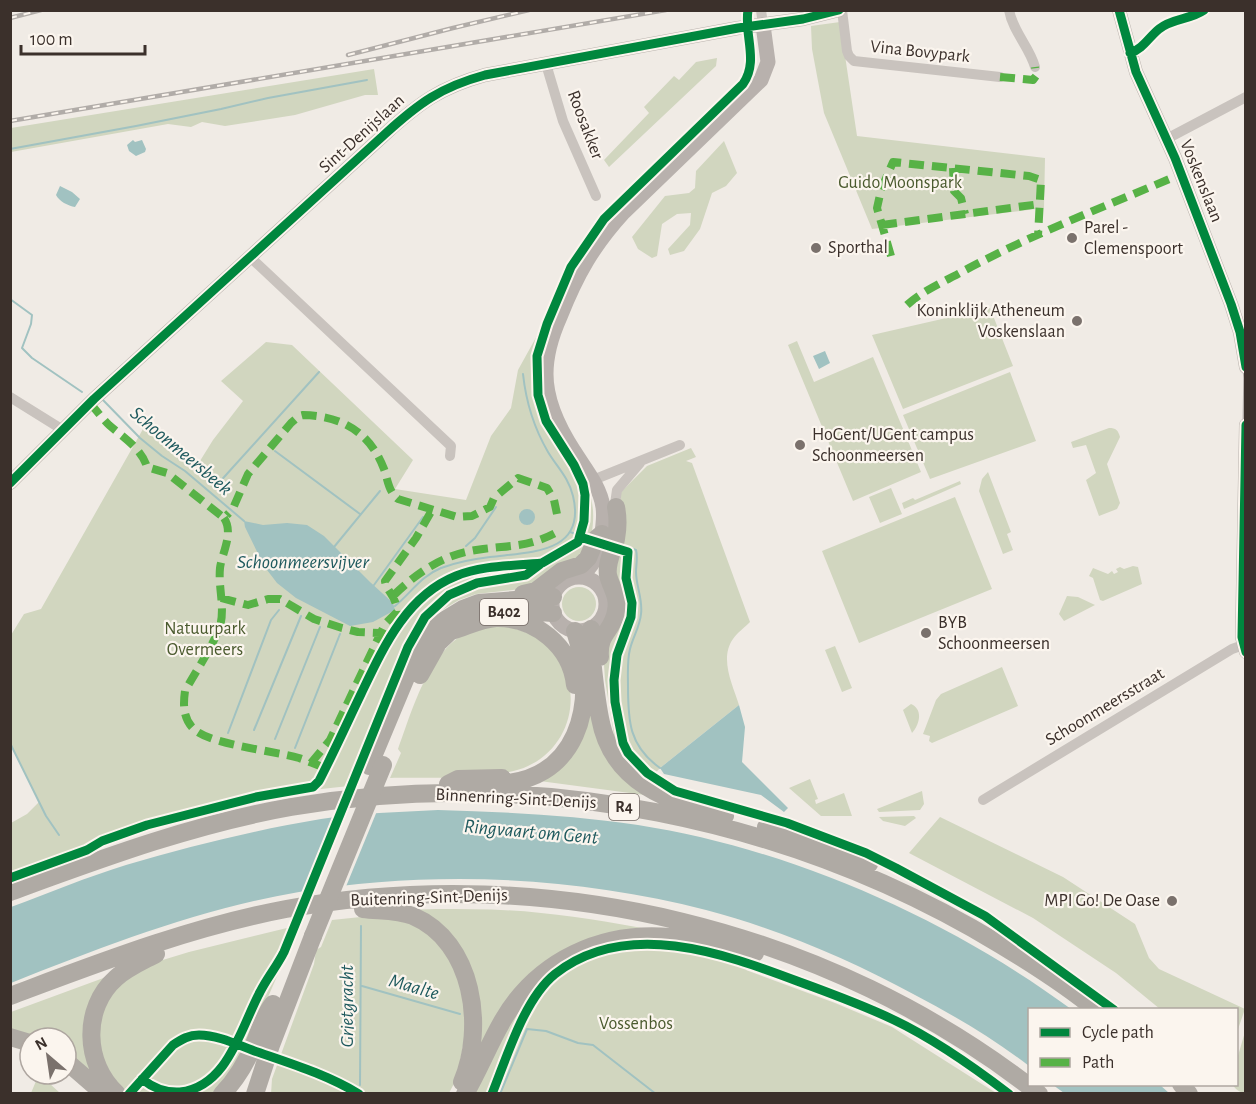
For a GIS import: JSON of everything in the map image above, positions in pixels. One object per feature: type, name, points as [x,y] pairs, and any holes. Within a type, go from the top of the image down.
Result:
[{"type":"highway","points":[[595,684],[601,678],[599,650],[601,639],[612,623],[617,603],[608,568],[616,539],[615,509]]},
{"type":"highway","points":[[502,600],[510,595],[536,591],[562,571],[581,564],[592,551],[596,539],[602,534]]},
{"type":"highway","name":"B402","points":[[244,1094],[272,1013],[273,1004],[306,937],[376,766],[412,663],[428,634],[440,623],[479,603],[543,599],[553,605]]},
{"type":"highway","name":"B402","points":[[376,766],[426,662],[438,643],[458,624],[482,614],[532,610],[553,605]]},
{"type":"highway","points":[[448,784],[458,779],[511,777],[537,766],[561,745],[573,717],[576,692],[572,668],[566,657],[549,636],[538,629],[522,622],[497,618],[451,631]]},
{"type":"highway","points":[[583,630],[590,641],[600,719],[608,744],[625,769],[644,786],[658,795],[686,806],[754,823],[820,844],[878,868],[960,911],[974,929]]},
{"type":"highway","points":[[252,815],[275,802],[340,791],[416,784],[514,783],[543,771],[567,749],[581,722],[585,696],[579,644],[583,630]]},
{"type":"highway","name":"Binnenring-Sint-Denijs","points":[[10,892],[132,848],[252,815],[333,801],[418,794],[549,797],[668,815],[767,840],[859,873],[901,891],[974,929],[1036,967],[1093,1008]]},
{"type":"highway","name":"Buitenring-Sint-Denijs","points":[[10,996],[171,938],[231,921],[287,909],[356,899],[412,895],[472,893],[518,895],[598,904],[666,917],[711,929],[798,958],[857,982],[911,1010],[979,1051],[1032,1091]]},
{"type":"highway","points":[[10,1007],[156,954],[259,925],[363,909],[472,904],[550,909],[644,923],[685,932],[755,953],[834,983],[895,1013],[942,1037],[1032,1091]]},
{"type":"highway","points":[[363,909],[398,912],[423,921],[436,930],[459,961],[470,995],[473,1029],[466,1072],[456,1094]]},
{"type":"highway","points":[[465,1094],[504,1018],[517,999],[534,981],[567,956],[604,942],[649,936],[695,941],[745,954],[755,953]]},
{"type":"highway","name":"B402","points":[[255,1094],[306,937]]},
{"type":"highway","points":[[117,1094],[105,1080],[94,1059],[92,1019],[96,1005],[117,976],[156,954]]},
{"type":"highway","points":[[222,1094],[239,1074],[267,1012],[273,1004]]},
{"type":"highway","points":[[265,1094],[270,1068],[267,1057]]},
{"type":"highway","points":[[78,1071],[104,1094]]},
{"type":"main road","name":"B402","points":[[597,478],[603,507],[599,547],[591,567],[578,577],[562,583],[553,605],[562,625],[583,630],[603,617],[606,609],[606,600],[597,580],[611,540],[615,509],[607,486],[597,478],[571,447],[554,413],[546,373],[549,346],[575,280],[594,247],[624,212],[761,80],[768,62],[762,18]]},
{"type":"main road","points":[[578,577],[598,585]]},
{"type":"street","name":"Sint-Denijslaan","points":[[10,483],[94,399],[392,127],[428,98],[467,80],[762,18],[818,16],[841,10]]},
{"type":"street","name":"Vina Bovypark","points":[[841,10],[847,51],[854,61],[1000,77]]},
{"type":"street","points":[[1009,10],[1014,28],[1028,47],[1035,67]]},
{"type":"street","name":"Voskenslaan","points":[[1119,10],[1136,72],[1175,158],[1234,313],[1242,343],[1245,367]]},
{"type":"street","name":"Voskenslaan","points":[[1125,10],[1138,60],[1174,135],[1211,229],[1245,331]]},
{"type":"street","name":"Roosakker","points":[[546,64],[563,121],[596,196]]},
{"type":"street","points":[[1174,135],[1245,97]]},
{"type":"street","points":[[250,257],[454,449]]},
{"type":"street","points":[[10,397],[63,430]]},
{"type":"street","points":[[1245,425],[1245,647]]},
{"type":"street","points":[[597,478],[680,445]]},
{"type":"street","points":[[615,509],[617,490],[642,460]]},
{"type":"street","name":"Schoonmeersstraat","points":[[983,800],[1232,649],[1245,647]]},
{"type":"green space","name":"Guido Moonspark","points":[[840,22],[857,136],[1045,158],[1044,208],[872,229],[824,113],[812,49],[811,26]]},
{"type":"green space","points":[[717,58],[716,66],[609,167],[604,160],[649,113],[644,107],[674,76],[679,80],[696,62]]},
{"type":"green space","points":[[374,69],[378,95],[365,95],[295,115],[225,126],[202,122],[191,127],[168,124],[11,152],[11,128]]},
{"type":"green space","points":[[724,141],[737,173],[726,186],[712,193],[700,229],[684,251],[670,255],[668,249],[690,225],[691,213],[677,214],[662,224],[657,256],[652,258],[638,249],[632,237],[665,196],[689,193],[695,188],[696,171]]},
{"type":"green space","points":[[990,308],[1013,366],[903,409],[872,335]]},
{"type":"green space","name":"Natuurpark Overmeers","points":[[544,323],[534,367],[535,395],[550,437],[556,435],[586,482],[593,507],[591,537],[580,534],[540,558],[471,565],[456,569],[418,593],[381,641],[315,778],[311,782],[255,792],[145,820],[98,837],[83,848],[11,875],[11,823],[27,814],[39,802],[11,745],[11,635],[24,614],[41,609],[143,429],[195,469],[213,440],[243,401],[221,381],[266,342],[292,345],[413,460],[395,489],[466,500],[491,436],[511,408],[518,370]]},
{"type":"green space","points":[[797,341],[814,382],[873,357],[921,472],[853,501],[788,345]]},
{"type":"green space","points":[[1010,372],[1036,441],[930,479],[903,415]]},
{"type":"green space","points":[[1109,428],[1116,430],[1120,437],[1107,464],[1120,503],[1117,509],[1099,516],[1086,480],[1096,473],[1086,445],[1073,448],[1071,442]]},
{"type":"green space","points":[[691,448],[696,457],[686,461],[692,463],[750,622],[733,639],[727,655],[728,672],[739,705],[660,768],[648,781],[630,764],[615,741],[605,680],[603,650],[613,580],[621,492],[647,466]]},
{"type":"green space","points":[[988,472],[1011,532],[1007,534],[1013,550],[1003,554],[979,491],[982,479]]},
{"type":"green space","points":[[960,481],[961,484],[904,509],[902,503],[913,498],[915,500]]},
{"type":"green space","points":[[891,488],[902,514],[880,523],[869,497]]},
{"type":"green space","points":[[955,497],[992,589],[859,643],[822,551]]},
{"type":"green space","points":[[580,544],[585,544],[584,555],[545,579],[521,589],[476,594],[459,600],[434,615],[423,628],[392,691],[414,641],[433,612],[445,600],[478,584],[513,580],[532,574],[547,561]]},
{"type":"green space","points":[[537,565],[520,574],[475,583],[454,590],[430,608],[410,638],[349,786],[312,790],[321,782],[358,701],[389,643],[406,618],[426,597],[457,577],[491,569]]},
{"type":"green space","points":[[1120,567],[1124,569],[1138,567],[1142,584],[1103,601],[1100,600],[1093,578],[1089,576],[1093,568],[1108,574],[1112,571],[1114,574]]},
{"type":"green space","points":[[579,587],[591,592],[596,604],[591,616],[579,621],[567,616],[562,604],[567,592]]},
{"type":"green space","points":[[1067,596],[1078,597],[1095,605],[1064,621],[1059,614]]},
{"type":"green space","points":[[503,625],[539,638],[549,646],[568,677],[571,694],[570,712],[565,728],[556,743],[544,756],[515,771],[480,776],[390,778],[401,753],[398,749],[417,697],[435,663],[460,637],[476,629]]},
{"type":"green space","points":[[835,646],[852,688],[842,692],[825,650]]},
{"type":"green space","points":[[1002,667],[1018,706],[932,743],[929,741],[930,736],[923,734],[936,700],[941,694]]},
{"type":"green space","points":[[591,698],[645,795],[532,780],[547,773]]},
{"type":"green space","points":[[911,704],[919,714],[917,726],[912,733],[903,710]]},
{"type":"green space","points":[[810,779],[818,799],[815,800],[816,804],[844,793],[852,816],[821,816],[789,788]]},
{"type":"green space","points":[[922,791],[924,804],[920,810],[879,812],[877,809]]},
{"type":"green space","points":[[914,816],[916,818],[905,826],[883,821],[879,817]]},
{"type":"green space","points":[[940,817],[1063,877],[1135,924],[1149,958],[1159,969],[1245,1009],[1238,1029],[1238,1008],[1159,1008],[1116,973],[1033,918],[909,853]]},
{"type":"green space","points":[[405,910],[541,913],[668,933],[541,969],[470,1076],[470,977]]},
{"type":"green space","points":[[380,915],[423,927],[455,963],[468,1019],[457,1078],[449,1093],[271,1094],[272,1079],[314,964],[316,950],[321,947],[332,920]]},
{"type":"green space","points":[[291,927],[284,946],[282,965],[243,1054],[214,1093],[127,1093],[111,1077],[96,1041],[106,997],[143,966],[189,952]]},
{"type":"green space","name":"Vossenbos","points":[[649,941],[744,959],[746,970],[892,1027],[996,1093],[471,1094],[521,1002],[570,961]]},
{"type":"green space","points":[[117,973],[95,997],[102,1083],[78,1066],[78,1026],[18,1026],[18,1035],[11,1034],[11,1012]]},
{"type":"green space","points":[[1245,1032],[1246,1093],[1234,1086],[1238,1086],[1238,1056]]},
{"type":"green space","points":[[34,1086],[52,1086],[60,1093],[31,1093]]},
{"type":"water","points":[[133,140],[135,142],[142,140],[145,152],[136,156],[129,151],[127,145]]},
{"type":"water","points":[[60,186],[80,199],[75,207],[64,203],[57,197]]},
{"type":"water","points":[[825,351],[830,363],[819,369],[813,356]]},
{"type":"water","points":[[524,509],[530,509],[535,517],[533,523],[524,525],[519,520],[519,514]]},
{"type":"water","name":"Schoonmeersvijver","points":[[244,521],[263,525],[287,523],[307,525],[324,536],[393,603],[395,610],[373,622],[350,626],[296,598],[277,583],[264,566]]},
{"type":"water","points":[[739,705],[745,727],[742,762],[788,808],[784,812],[761,795],[664,774],[660,768]]},
{"type":"water","name":"Ringvaart om Gent","points":[[438,810],[539,814],[638,825],[695,836],[753,851],[810,870],[920,917],[973,945],[1070,1008],[1028,1008],[1028,1065],[974,1028],[890,982],[839,957],[760,926],[706,910],[656,899],[605,890],[503,880],[451,879],[349,885],[262,899],[152,930],[11,983],[11,907],[126,865],[198,845],[296,823],[379,813]]},
{"type":"water","points":[[1054,1086],[1161,1086],[1169,1093],[1064,1093]]},
{"type":"pier","points":[[377,811],[345,889],[305,895],[338,814]]},
{"type":"waterway","points":[[10,149],[367,80]]},
{"type":"waterway","name":"Schoonmeersbeek","points":[[10,299],[32,315],[22,348],[32,358],[82,392]]},
{"type":"waterway","points":[[216,486],[319,372]]},
{"type":"waterway","name":"Schoonmeersbeek","points":[[395,606],[434,571],[471,560],[537,551],[563,539],[571,529],[575,515],[573,496],[566,478],[539,434],[526,395],[523,374]]},
{"type":"waterway","name":"Schoonmeersbeek","points":[[102,399],[140,438],[185,471],[244,521]]},
{"type":"waterway","points":[[275,451],[360,514]]},
{"type":"waterway","points":[[334,547],[380,491]]},
{"type":"waterway","points":[[466,546],[475,538],[496,507]]},
{"type":"waterway","points":[[374,585],[423,517]]},
{"type":"waterway","name":"Schoonmeersbeek","points":[[570,532],[579,535]]},
{"type":"waterway","name":"Schoonmeersbeek","points":[[633,549],[637,553],[636,577],[641,608],[639,623],[628,658],[630,722],[636,742],[650,760],[660,768]]},
{"type":"waterway","points":[[228,733],[271,620],[279,610]]},
{"type":"waterway","points":[[254,730],[301,616]]},
{"type":"waterway","points":[[275,739],[320,627]]},
{"type":"waterway","points":[[295,748],[340,634]]},
{"type":"waterway","points":[[10,743],[46,816],[59,835]]},
{"type":"waterway","name":"Grietgracht","points":[[360,1085],[361,926]]},
{"type":"waterway","name":"Maalte","points":[[362,986],[460,1014]]},
{"type":"waterway","name":"Maalte","points":[[500,1094],[527,1029],[546,1031],[578,1043],[593,1045],[656,1094]]},
{"type":"tram line","points":[[1116,10],[1134,73],[1173,159],[1235,322],[1242,352],[1244,378],[1240,637],[1246,658]]},
{"type":"railway","points":[[10,18],[41,10]]},
{"type":"railway","points":[[348,55],[529,10]]},
{"type":"railway","points":[[10,121],[666,10]]},
{"type":"marked path","points":[[1000,77],[1033,80],[1036,76],[1035,67]]},
{"type":"marked path","points":[[891,256],[877,208],[881,190],[893,162],[1029,176],[1041,180],[1038,236]]},
{"type":"marked path","points":[[953,168],[954,191],[961,198],[965,214]]},
{"type":"marked path","points":[[907,305],[931,288],[1012,246],[1181,174]]},
{"type":"marked path","points":[[882,225],[1040,204]]},
{"type":"marked path","points":[[90,403],[109,425],[136,449],[147,467],[167,473],[224,518],[229,513]]},
{"type":"marked path","points":[[234,506],[248,474],[291,423],[303,415],[317,416],[342,423],[363,436],[378,456],[390,489],[398,499],[457,517],[472,516],[490,507],[494,498],[518,478],[547,488],[554,500],[557,514]]},
{"type":"marked path","points":[[311,763],[330,740],[385,624],[397,612],[395,601],[385,581],[416,538],[432,510]]},
{"type":"marked path","points":[[224,518],[228,536],[220,568],[221,622],[185,691],[184,707],[188,722],[195,730],[215,740],[299,758],[325,768]]},
{"type":"marked path","points":[[394,595],[434,564],[457,554],[530,543],[559,531]]},
{"type":"marked path","points":[[221,598],[248,605],[268,599],[280,599],[314,619],[358,632],[380,633]]},
{"type":"cycle path","points":[[142,1079],[169,1092],[196,1088],[210,1079],[231,1053],[260,992],[284,952],[408,647],[425,617],[449,595],[477,583],[526,575],[578,542],[584,521],[583,484],[574,465],[546,421],[538,395],[537,356],[547,324],[571,267],[604,219],[743,84],[748,75],[751,57],[748,10]]},
{"type":"cycle path","points":[[10,483],[94,399],[385,134],[431,97],[485,75],[738,28],[803,19],[839,10]]},
{"type":"cycle path","points":[[1119,10],[1136,72],[1175,158],[1231,304],[1240,332],[1246,367]]},
{"type":"cycle path","points":[[1130,53],[1142,46],[1164,25],[1204,10]]},
{"type":"cycle path","points":[[1246,425],[1242,637],[1246,652]]},
{"type":"cycle path","points":[[580,537],[628,552],[626,578],[632,603],[631,617],[617,655],[614,680],[615,702],[623,743],[628,753],[647,773],[675,791],[787,823],[866,853],[896,868],[985,916],[1111,1008]]},
{"type":"cycle path","points":[[10,878],[147,825],[256,797],[313,787],[319,781],[388,642],[398,625],[423,596],[438,585],[466,572],[542,563]]},
{"type":"cycle path","points":[[492,1094],[525,1013],[534,998],[555,974],[583,957],[612,948],[643,944],[675,946],[738,960],[858,1004],[938,1044],[1009,1094]]},
{"type":"cycle path","points":[[129,1094],[173,1045],[186,1038],[199,1035],[226,1040],[293,1064],[359,1094]]},
{"type":"place","name":"Parel - Clemenspoort","points":[[1072,238]]},
{"type":"place","name":"Sporthal","points":[[816,248]]},
{"type":"place","name":"Koninklijk Atheneum Voskenslaan","points":[[1077,321]]},
{"type":"place","name":"HoGent/UGent campus Schoonmeersen","points":[[800,445]]},
{"type":"place","name":"BYB Schoonmeersen","points":[[926,633]]},
{"type":"place","name":"MPI Go! De Oase","points":[[1172,901]]}]
